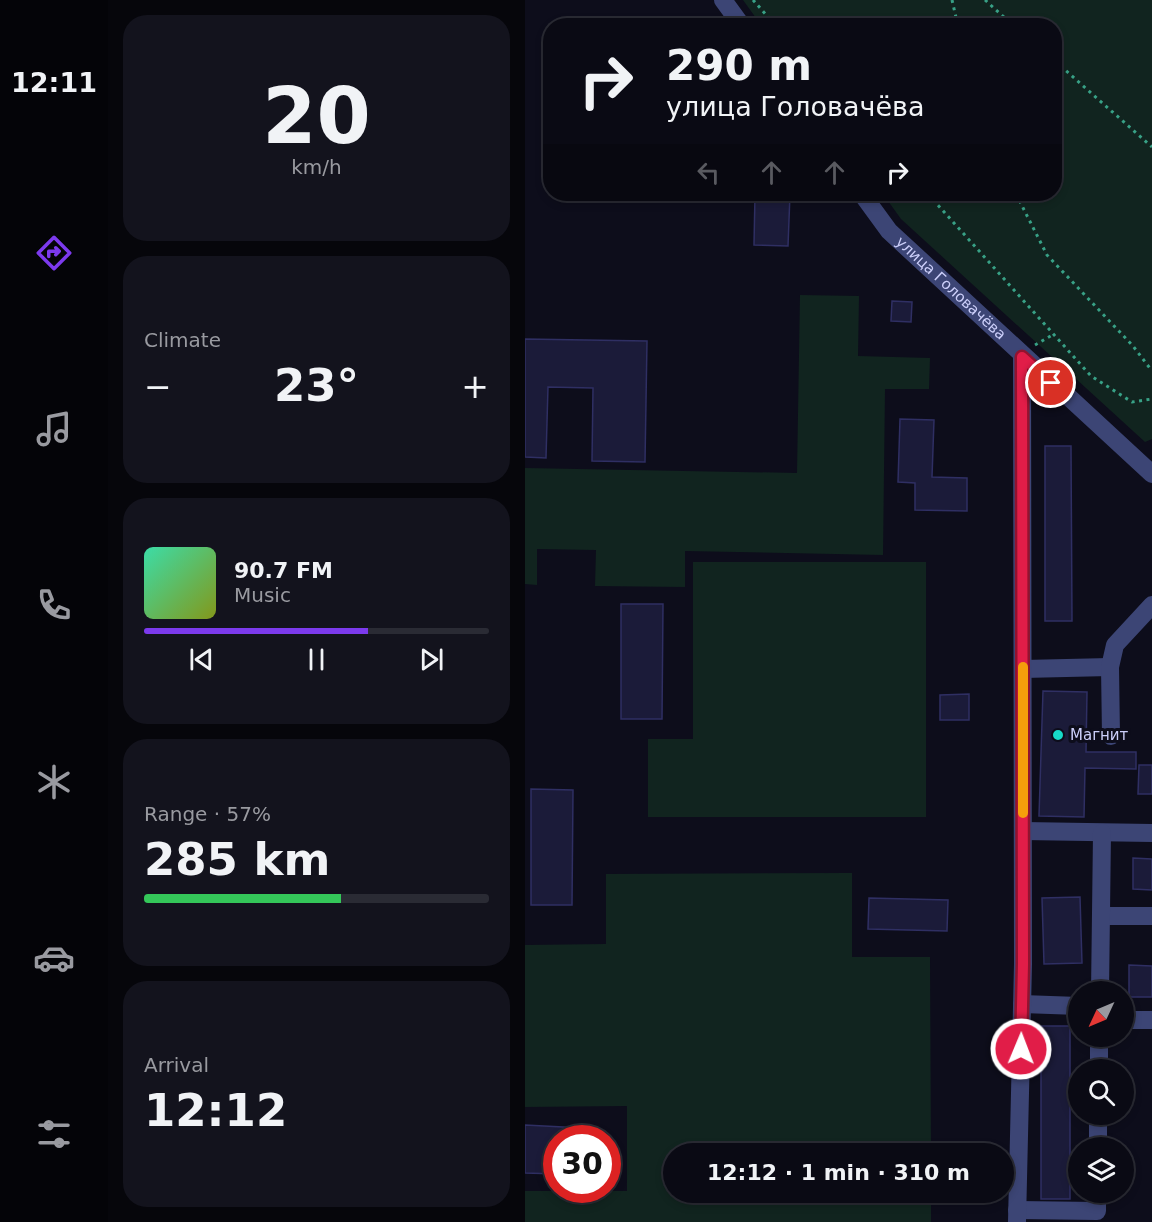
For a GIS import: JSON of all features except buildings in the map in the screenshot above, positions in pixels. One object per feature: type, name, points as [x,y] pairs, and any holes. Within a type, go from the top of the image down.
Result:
[{"type":"street","points":[[723,0],[736,18]]},
{"type":"street","name":"улица Головачёва","points":[[867,201],[889,231],[1022,357],[1152,474]]},
{"type":"street","points":[[1022,357],[1022,1004],[1017,1216],[1097,1211],[1097,1203]]},
{"type":"street","points":[[1111,736],[1110,667],[1115,645],[1151,609]]},
{"type":"street","points":[[1023,669],[1110,667]]},
{"type":"street","points":[[1023,831],[1152,833]]},
{"type":"street","points":[[1100,981],[1102,833]]},
{"type":"street","points":[[1101,916],[1152,915]]},
{"type":"street","points":[[1022,1004],[1068,1006]]},
{"type":"street","points":[[1134,1020],[1152,1020]]},
{"type":"path","points":[[753,0],[769,18]]},
{"type":"path","points":[[953,0],[956,18]]},
{"type":"path","points":[[985,0],[1005,18]]},
{"type":"path","points":[[1062,67],[1152,147]]},
{"type":"path","points":[[933,201],[1091,376],[1133,402],[1152,399]]},
{"type":"path","points":[[1020,201],[1047,255],[1134,346],[1152,371]]},
{"type":"green space","points":[[743,0],[1152,0],[1152,439],[1145,442],[901,219],[888,201],[1062,201],[1062,18],[756,18]]},
{"type":"green space","points":[[800,295],[859,296],[858,356],[930,358],[929,389],[885,389],[883,555],[685,551],[685,587],[595,586],[596,550],[537,549],[537,585],[525,584],[525,468],[797,473]]},
{"type":"green space","points":[[693,562],[926,562],[926,817],[648,817],[648,739],[693,739]]},
{"type":"green space","points":[[852,873],[852,957],[930,957],[931,1143],[663,1143],[663,1203],[931,1203],[931,1222],[525,1222],[525,1191],[543,1191],[543,1203],[621,1203],[621,1191],[627,1191],[627,1106],[525,1107],[525,945],[606,944],[606,874]]},
{"type":"slow traffic","points":[[1023,667],[1023,813]]},
{"type":"place","name":"Магнит","points":[[1058,735]]},
{"type":"route","points":[[1021,1049],[1023,964],[1022,357],[1051,383]]}]
